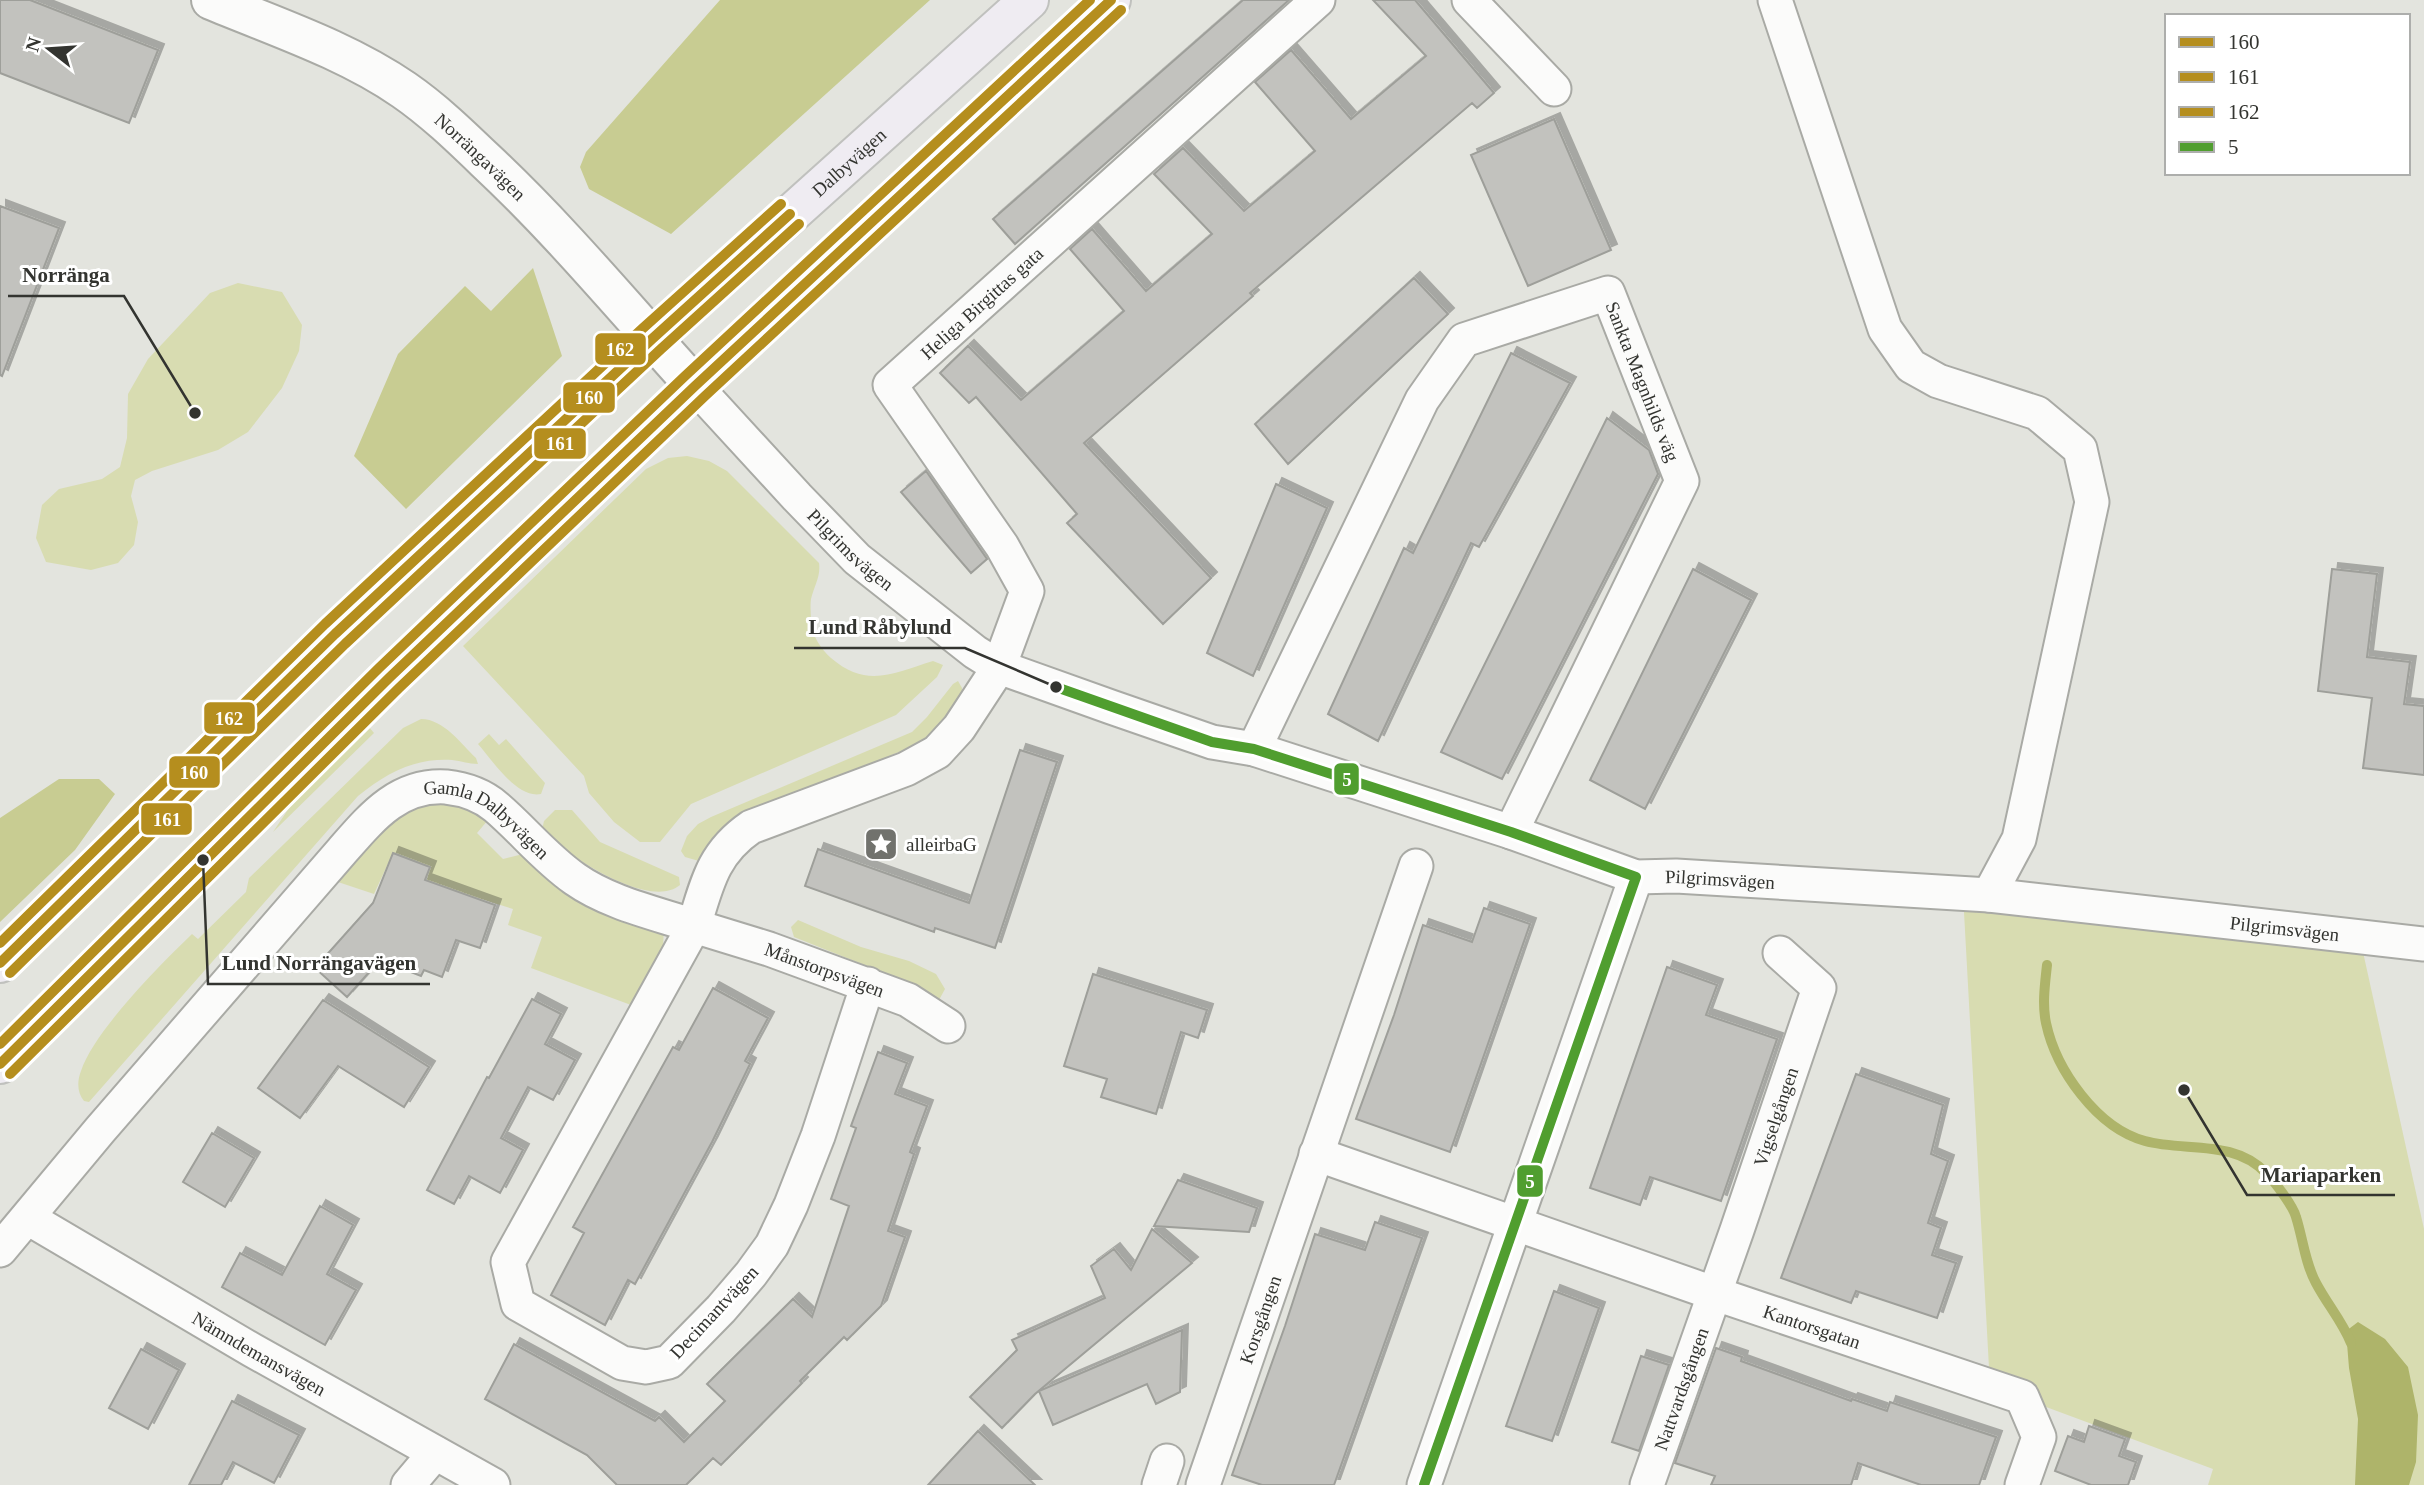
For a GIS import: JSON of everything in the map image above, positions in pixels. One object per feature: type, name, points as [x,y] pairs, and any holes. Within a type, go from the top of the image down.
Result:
[{"type":"main road","name":"Dalbyvägen","points":[[0,963],[335,634],[652,339],[1029,0]]},
{"type":"main road","points":[[0,1064],[389,678],[695,386],[1111,0]]},
{"type":"street","name":"Norrängavägen","points":[[211,0],[320,44],[404,90],[466,142],[531,203],[695,386]]},
{"type":"street","name":"Heliga Birgittas gata","points":[[999,667],[1027,591],[1002,546],[890,385],[1318,0]]},
{"type":"street","points":[[1469,0],[1554,89]]},
{"type":"street","points":[[1775,0],[1885,329],[1911,366],[1938,381],[2036,413],[2080,449],[2092,502],[2018,839],[1989,895]]},
{"type":"street","name":"Sankta Magnhilds väg","points":[[1254,749],[1422,400],[1464,340],[1608,293],[1682,481],[1511,832]]},
{"type":"street","name":"Pilgrimsvägen","points":[[695,386],[857,559],[951,635],[999,667],[1212,742],[1254,749],[1511,832],[1636,877],[1676,876],[1989,895],[2424,944]]},
{"type":"street","points":[[694,926],[709,875],[734,839],[751,827],[906,769],[937,752],[959,728],[999,667]]},
{"type":"street","name":"Gamla Dalbyvägen","points":[[0,1250],[100,1130],[370,819],[398,796],[430,787],[455,788],[480,797],[493,805],[549,860],[578,881],[609,897],[694,926]]},
{"type":"street","name":"Korsgången","points":[[1203,1485],[1416,866]]},
{"type":"street","points":[[1424,1485],[1636,877]]},
{"type":"street","name":"Månstorpsvägen","points":[[694,926],[868,984],[908,1000],[948,1026]]},
{"type":"street","name":"Decimantvägen","points":[[694,926],[508,1262],[518,1304],[622,1363],[646,1367],[669,1362],[721,1309],[765,1256],[782,1227],[818,1136],[868,984]]},
{"type":"street","name":"Vigselgången","points":[[1713,1293],[1819,988],[1780,953]]},
{"type":"street","points":[[1316,1154],[1515,1223]]},
{"type":"street","name":"Nämndemansvägen","points":[[28,1218],[252,1350],[493,1485]]},
{"type":"street","name":"Kantorsgatan","points":[[1515,1223],[2022,1397],[2039,1437],[2022,1485]]},
{"type":"street","name":"Nattvardsgången","points":[[1647,1485],[1713,1293]]},
{"type":"street","points":[[408,1485],[435,1453]]},
{"type":"shaded area","points":[[720,0],[930,0],[671,234],[589,189],[580,167],[586,152]]},
{"type":"shaded area","points":[[533,268],[562,356],[406,509],[354,456],[398,354],[465,286],[491,311]]},
{"type":"shaded area","points":[[238,283],[282,292],[302,325],[299,351],[282,388],[248,432],[218,450],[152,471],[135,480],[131,496],[138,522],[134,545],[118,563],[91,570],[46,562],[36,538],[42,505],[59,489],[102,479],[120,467],[127,438],[128,394],[148,359],[210,293]]},
{"type":"shaded area","points":[[687,456],[709,461],[727,471],[819,563],[811,599],[811,621],[818,642],[831,658],[844,668],[869,676],[881,676],[933,661],[943,665],[937,677],[896,715],[691,804],[660,842],[640,842],[614,822],[589,793],[584,776],[463,646],[646,469],[668,458]]},
{"type":"shaded area","points":[[958,681],[962,696],[935,737],[735,820],[717,835],[699,861],[685,857],[681,851],[687,836],[698,824],[711,817],[912,732]]},
{"type":"shaded area","points":[[421,719],[445,728],[476,758],[478,764],[438,760],[413,764],[379,780],[358,796],[89,1102],[84,1101],[78,1087],[88,1055],[130,999],[192,934],[198,939],[246,892],[249,878],[403,728]]},
{"type":"shaded area","points":[[369,727],[374,733],[273,832],[299,793]]},
{"type":"shaded area","points":[[489,734],[499,745],[506,739],[545,783],[541,794],[523,791],[498,769],[478,744]]},
{"type":"shaded area","points":[[59,779],[99,779],[115,794],[75,850],[0,922],[0,818]]},
{"type":"shaded area","points":[[441,801],[467,806],[488,820],[477,833],[503,859],[523,854],[552,882],[664,927],[663,948],[631,1005],[531,968],[542,937],[508,925],[513,909],[446,888],[421,904],[430,867],[393,853],[374,894],[335,881],[394,818],[417,806]]},
{"type":"shaded area","points":[[555,810],[572,810],[600,842],[679,877],[680,885],[666,891],[648,891],[587,865],[542,830],[544,821]]},
{"type":"shaded area","points":[[1963,894],[2363,952],[2424,1229],[2424,1485],[2208,1485],[2213,1469],[1990,1386]]},
{"type":"shaded area","points":[[798,920],[861,947],[909,961],[936,974],[945,989],[939,1000],[917,986],[794,937],[791,927]]},
{"type":"shaded area","points":[[2358,1322],[2385,1339],[2408,1367],[2418,1415],[2416,1462],[2409,1485],[2355,1485],[2358,1419],[2346,1331]]},
{"type":"building","points":[[0,0],[30,0],[158,50],[129,123],[0,73]]},
{"type":"building","points":[[1243,0],[1289,0],[1015,244],[993,219]]},
{"type":"building","points":[[1373,0],[1415,0],[1494,93],[1477,108],[1472,103],[1250,293],[1253,296],[1084,443],[1211,578],[1163,624],[1067,523],[1077,514],[976,397],[969,403],[940,373],[968,346],[1021,400],[1124,311],[1070,249],[1092,229],[1146,291],[1212,234],[1154,174],[1183,148],[1244,211],[1315,151],[1255,82],[1291,50],[1351,119],[1426,56]]},
{"type":"building","points":[[1554,119],[1611,250],[1528,286],[1471,155]]},
{"type":"building","points":[[0,206],[59,228],[2,376],[0,375]]},
{"type":"building","points":[[1414,278],[1448,314],[1288,464],[1255,424]]},
{"type":"building","points":[[1511,353],[1570,383],[1479,547],[1471,543],[1378,741],[1328,714],[1404,548],[1413,553]]},
{"type":"building","points":[[1607,418],[1649,450],[1658,474],[1502,779],[1441,752]]},
{"type":"building","points":[[926,471],[987,559],[971,573],[901,492]]},
{"type":"building","points":[[1276,484],[1327,508],[1253,676],[1207,653]]},
{"type":"building","points":[[1693,569],[1751,600],[1645,809],[1590,780]]},
{"type":"building","points":[[2332,569],[2377,574],[2367,657],[2410,662],[2404,704],[2424,706],[2424,775],[2363,768],[2372,698],[2318,691]]},
{"type":"building","points":[[1020,750],[1057,762],[995,948],[935,928],[934,932],[805,886],[818,849],[969,903]]},
{"type":"building","points":[[393,853],[430,867],[425,880],[495,905],[480,948],[456,940],[442,977],[424,970],[421,976],[380,960],[347,997],[315,968],[373,903]]},
{"type":"building","points":[[1484,908],[1530,924],[1450,1152],[1356,1119],[1423,925],[1472,942]]},
{"type":"building","points":[[1667,967],[1717,985],[1706,1015],[1777,1039],[1721,1201],[1650,1177],[1640,1205],[1590,1188]]},
{"type":"building","points":[[1093,974],[1207,1010],[1198,1038],[1181,1032],[1156,1114],[1101,1097],[1107,1079],[1064,1066]]},
{"type":"building","points":[[713,988],[768,1018],[745,1061],[750,1064],[712,1142],[635,1284],[628,1280],[605,1325],[551,1295],[584,1233],[573,1227],[673,1047],[679,1050]]},
{"type":"building","points":[[532,999],[561,1014],[545,1044],[575,1060],[553,1100],[528,1087],[501,1138],[523,1150],[500,1193],[469,1176],[454,1204],[427,1190]]},
{"type":"building","points":[[323,1000],[429,1067],[404,1107],[338,1066],[300,1118],[258,1088]]},
{"type":"building","points":[[878,1052],[907,1063],[895,1094],[927,1106],[910,1152],[914,1154],[888,1231],[905,1237],[881,1306],[847,1340],[844,1337],[721,1465],[713,1458],[686,1485],[617,1485],[587,1455],[485,1399],[514,1344],[655,1421],[659,1417],[684,1442],[725,1401],[707,1384],[793,1299],[812,1317],[849,1206],[831,1199],[856,1128],[851,1126]]},
{"type":"building","points":[[1856,1074],[1943,1105],[1931,1154],[1948,1161],[1928,1223],[1941,1228],[1932,1255],[1956,1263],[1937,1318],[1856,1291],[1851,1303],[1781,1278]]},
{"type":"building","points":[[212,1133],[254,1158],[225,1207],[183,1182]]},
{"type":"building","points":[[1178,1180],[1257,1208],[1249,1232],[1154,1226]]},
{"type":"building","points":[[320,1206],[353,1225],[327,1274],[356,1290],[325,1345],[222,1287],[240,1253],[282,1275]]},
{"type":"building","points":[[1375,1222],[1422,1238],[1334,1485],[1262,1485],[1232,1475],[1315,1234],[1365,1250]]},
{"type":"building","points":[[1152,1229],[1192,1263],[1035,1394],[1002,1428],[970,1397],[1017,1350],[1012,1340],[1105,1298],[1091,1266],[1114,1249],[1131,1270]]},
{"type":"building","points":[[1554,1291],[1599,1308],[1552,1441],[1506,1426]]},
{"type":"building","points":[[1182,1330],[1180,1392],[1156,1404],[1147,1384],[1053,1425],[1039,1391]]},
{"type":"building","points":[[1716,1348],[1742,1357],[1741,1361],[1851,1401],[1852,1399],[1887,1411],[1890,1402],[1996,1437],[1979,1485],[1921,1485],[1858,1463],[1851,1485],[1711,1485],[1715,1476],[1675,1463]]},
{"type":"building","points":[[141,1349],[179,1370],[148,1429],[109,1408]]},
{"type":"building","points":[[1641,1356],[1669,1365],[1639,1451],[1612,1442]]},
{"type":"building","points":[[232,1401],[299,1435],[274,1483],[233,1462],[221,1485],[189,1485]]},
{"type":"building","points":[[2089,1426],[2125,1439],[2119,1456],[2136,1462],[2128,1485],[2091,1485],[2055,1471],[2068,1436],[2084,1442]]},
{"type":"building","points":[[978,1431],[1035,1485],[928,1485]]},
{"type":"waterway","points":[[2047,965],[2044,1001],[2046,1023],[2059,1059],[2081,1095],[2111,1124],[2127,1134],[2160,1144],[2209,1148],[2239,1155],[2266,1173],[2294,1212],[2312,1275],[2351,1343]]},
{"type":"transit line","name":"162","points":[[0,1044],[379,668],[685,376],[1090,0]]},
{"type":"transit line","name":"160","points":[[0,1064],[389,678],[695,386],[1111,0]]},
{"type":"transit line","name":"161","points":[[10,1074],[399,688],[705,396],[1121,10]]},
{"type":"transit line","name":"162","points":[[0,943],[325,624],[642,329],[781,204]]},
{"type":"transit line","name":"160","points":[[0,963],[335,634],[790,214]]},
{"type":"transit line","name":"161","points":[[10,973],[345,644],[799,224]]},
{"type":"transit line","name":"5","points":[[1056,687],[1212,742],[1254,749],[1511,832],[1636,877]]},
{"type":"transit line","name":"5","points":[[1424,1485],[1636,877]]},
{"type":"place","name":"Norränga","points":[[195,413]]},
{"type":"place","name":"Lund Råbylund","points":[[1056,687]]},
{"type":"place","name":"alleirbaG","points":[[881,844]]},
{"type":"place","name":"Lund Norrängavägen","points":[[203,860]]},
{"type":"place","name":"Mariaparken","points":[[2184,1090]]}]
